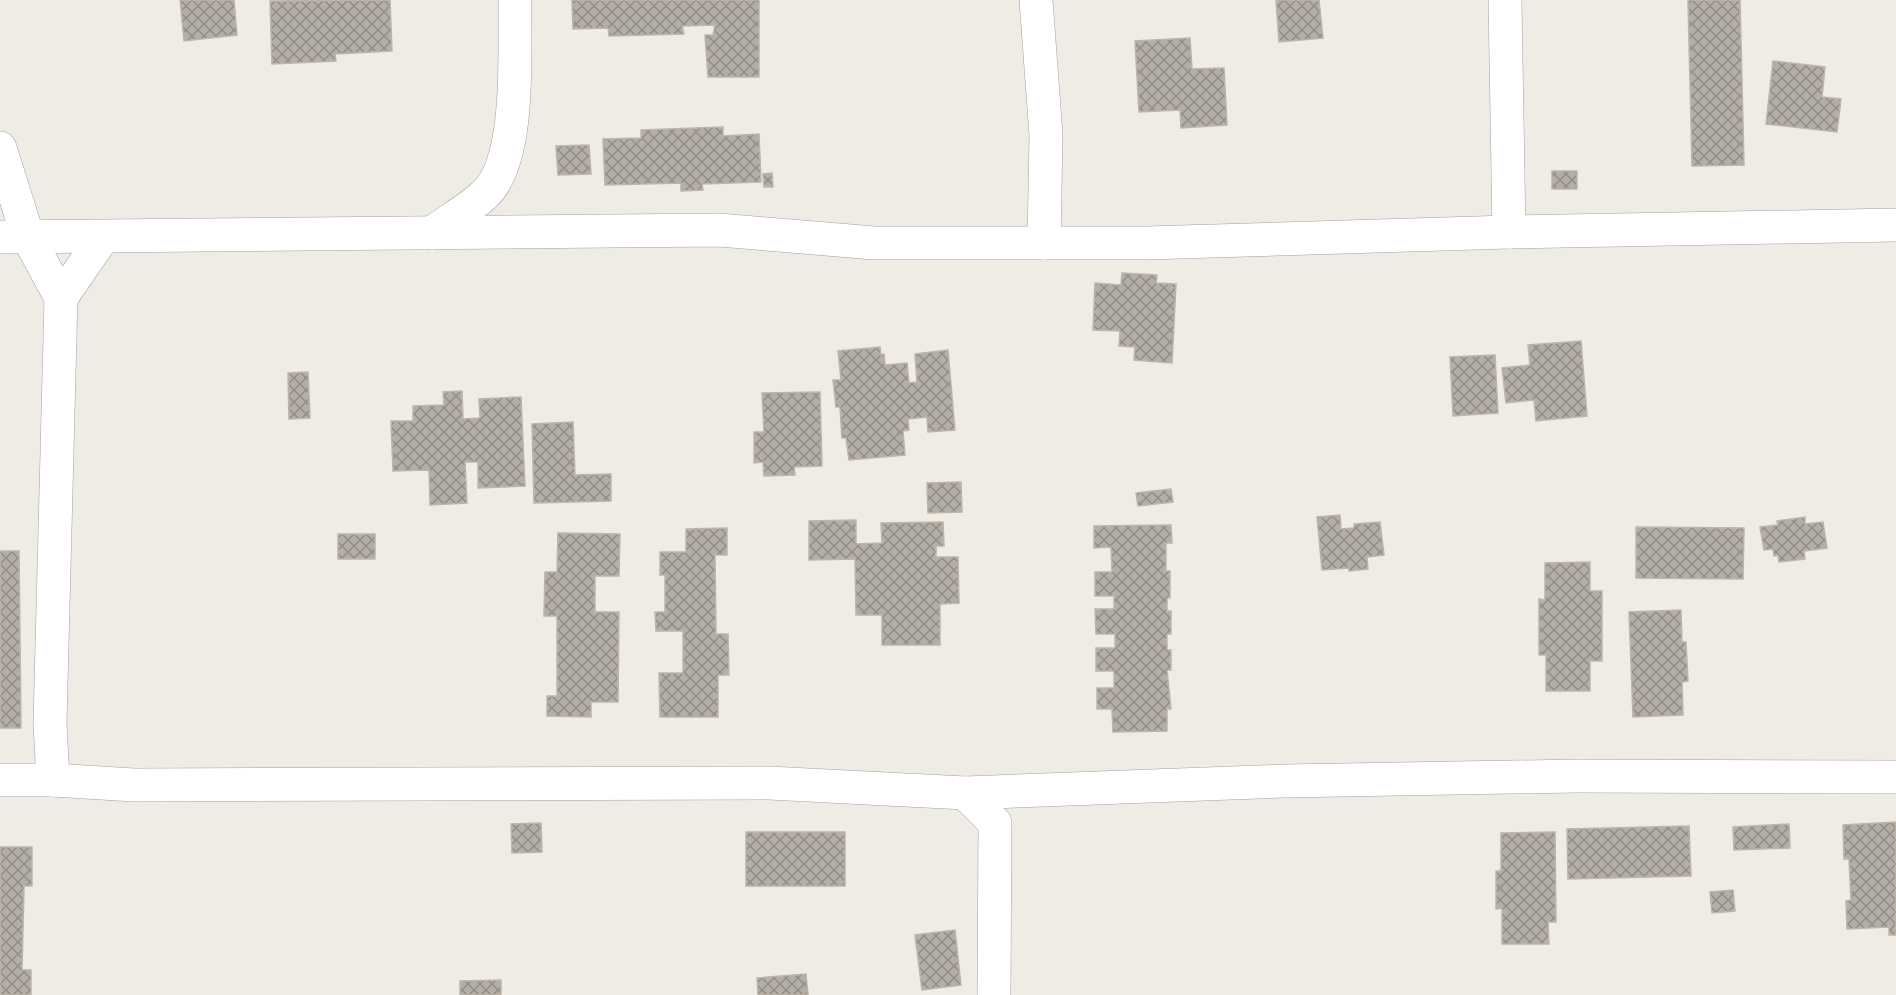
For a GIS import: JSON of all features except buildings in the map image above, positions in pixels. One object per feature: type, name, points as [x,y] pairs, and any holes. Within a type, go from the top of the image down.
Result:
[{"type":"street","points":[[432,232],[486,194],[503,167],[513,123],[514,0]]},
{"type":"street","points":[[1036,0],[1046,135],[1044,243]]},
{"type":"street","points":[[1505,0],[1509,232]]},
{"type":"street","points":[[0,148],[14,237],[61,298]]},
{"type":"street","points":[[14,237],[719,230],[874,243],[1147,243],[1509,232],[1896,225]]},
{"type":"street","points":[[53,780],[50,723],[61,298],[104,237]]},
{"type":"street","points":[[0,780],[53,780],[134,785],[769,783],[965,794],[1285,781],[1541,777],[1896,777]]},
{"type":"street","points":[[995,823],[1041,791]]},
{"type":"street","points":[[965,794],[995,823],[994,995]]}]
